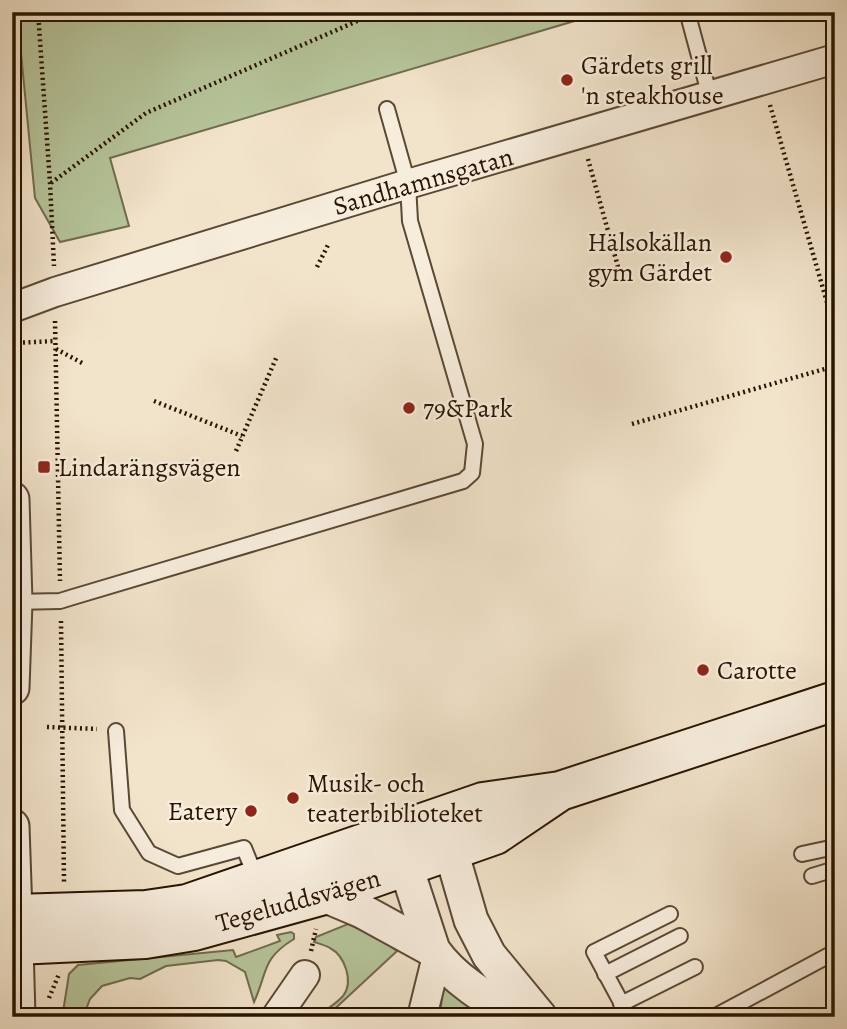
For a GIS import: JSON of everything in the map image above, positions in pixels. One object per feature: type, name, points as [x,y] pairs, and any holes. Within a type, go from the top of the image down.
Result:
[{"type":"main road","name":"Tegeluddsvägen","points":[[16,929],[187,904],[258,881],[401,850],[446,834],[483,802],[560,790],[835,701]]},
{"type":"main road","name":"Tegeluddsvägen","points":[[16,929],[145,939],[194,931],[324,895],[401,850]]},
{"type":"street","name":"Sandhamnsgatan","points":[[12,308],[55,292],[408,184],[835,59]]},
{"type":"street","points":[[12,499],[12,688]]},
{"type":"street","points":[[12,826],[16,929],[33,1013]]},
{"type":"street","points":[[446,834],[471,920],[489,955],[540,1017]]},
{"type":"street","points":[[401,850],[435,953],[422,1013]]},
{"type":"street","points":[[324,895],[362,911],[435,953],[458,977],[518,1017]]},
{"type":"street","points":[[276,1017],[305,975]]},
{"type":"lane","points":[[688,15],[710,97]]},
{"type":"lane","points":[[14,602],[60,601],[463,481],[472,473],[475,444],[410,221],[408,184],[387,109]]},
{"type":"lane","points":[[116,731],[122,810],[149,853],[178,866],[244,848],[258,881]]},
{"type":"lane","points":[[802,854],[835,847]]},
{"type":"lane","points":[[812,876],[835,869]]},
{"type":"lane","points":[[629,1017],[594,952],[670,914]]},
{"type":"lane","points":[[605,974],[680,936]]},
{"type":"lane","points":[[714,1017],[835,952]]},
{"type":"lane","points":[[621,1004],[695,967]]},
{"type":"path","points":[[38,12],[53,250]]},
{"type":"path","points":[[50,183],[146,113],[378,12]]},
{"type":"path","points":[[763,81],[835,330]]},
{"type":"path","points":[[581,135],[620,274]]},
{"type":"path","points":[[317,267],[328,245]]},
{"type":"path","points":[[12,343],[55,341]]},
{"type":"path","points":[[55,348],[84,364]]},
{"type":"path","points":[[236,452],[277,356]]},
{"type":"path","points":[[632,424],[835,366]]},
{"type":"path","points":[[154,401],[242,436]]},
{"type":"path","points":[[47,727],[95,729]]},
{"type":"path","points":[[33,1013],[48,1000],[61,970]]},
{"type":"green space","points":[[17,12],[605,12],[110,158],[129,226],[60,242],[35,198]]},
{"type":"green space","points":[[348,924],[383,940],[397,951],[326,1017],[317,1017],[343,996],[348,977],[340,957],[326,946],[314,942],[316,937]]},
{"type":"green space","points":[[291,932],[294,939],[283,946],[271,960],[254,1002],[245,972],[226,961],[218,960],[166,966],[140,979],[130,978],[102,986],[90,999],[85,1012],[63,1012],[69,974],[78,965],[233,950],[236,957],[280,941],[277,935]]},
{"type":"green space","points":[[443,984],[486,1012],[483,1017],[440,1017]]},
{"type":"place","name":"Gärdets grill 'n steakhouse","points":[[567,80]]},
{"type":"place","name":"Hälsokällan gym Gärdet","points":[[726,257]]},
{"type":"place","name":"79&Park","points":[[409,408]]},
{"type":"place","name":"Lindarängsvägen","points":[[44,467]]},
{"type":"place","name":"Carotte","points":[[703,670]]},
{"type":"place","name":"Musik- och teaterbiblioteket","points":[[293,798]]},
{"type":"place","name":"Eatery","points":[[251,811]]}]
